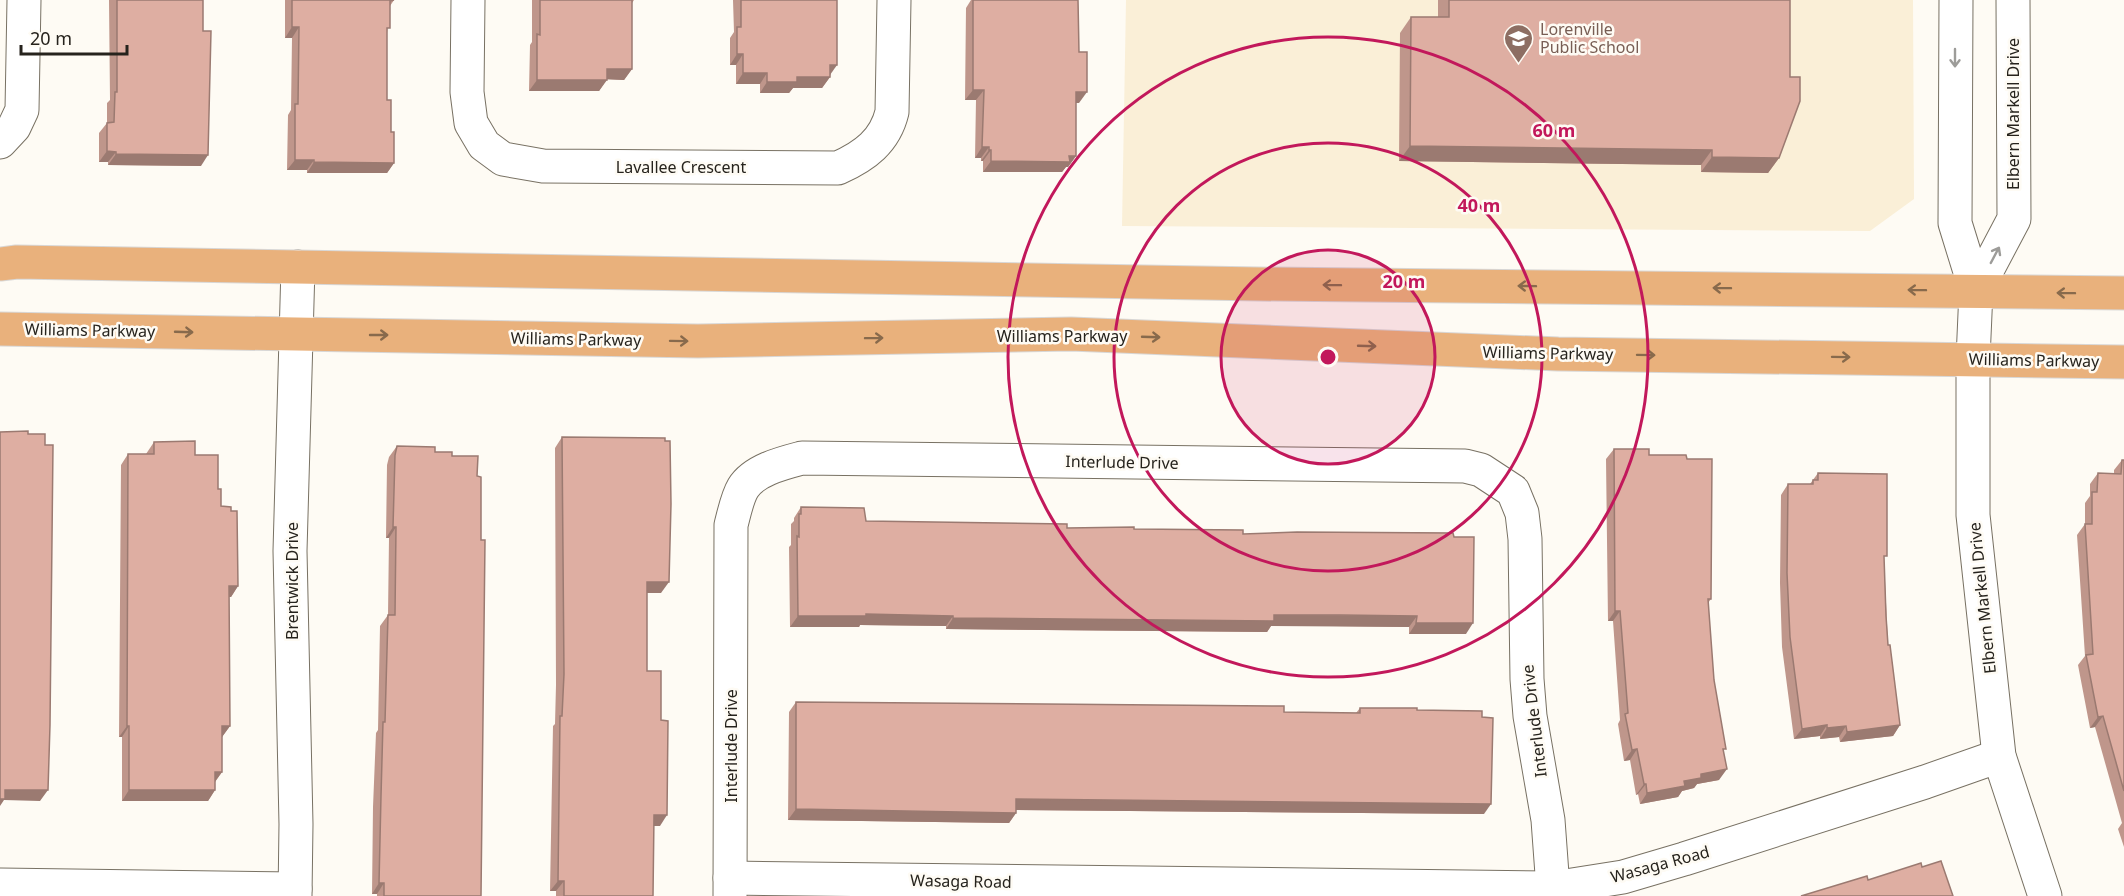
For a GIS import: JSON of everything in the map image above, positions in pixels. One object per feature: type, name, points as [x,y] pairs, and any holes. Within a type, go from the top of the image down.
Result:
[{"type":"main road","points":[[0,264],[16,262],[1247,284],[2124,293]]},
{"type":"main road","name":"Williams Parkway","points":[[0,329],[698,341],[1071,334],[1519,353],[2124,362]]},
{"type":"street","points":[[0,142],[14,127],[22,110],[24,0]]},
{"type":"street","name":"Lavallee Crescent","points":[[468,0],[467,92],[471,123],[484,145],[503,159],[543,166],[838,168],[857,160],[874,146],[889,125],[892,112],[894,0]]},
{"type":"street","name":"Elbern Markell Drive","points":[[1956,0],[1955,223],[1976,291],[1973,359],[1973,515],[1999,756],[2045,896]]},
{"type":"street","name":"Elbern Markell Drive","points":[[1976,291],[2014,219],[2013,0]]},
{"type":"street","name":"Brentwick Drive","points":[[295,892],[296,824],[290,551],[298,267]]},
{"type":"street","name":"Interlude Drive","points":[[730,887],[731,525],[743,488],[758,475],[777,464],[802,458],[1465,466],[1481,470],[1495,478],[1513,491],[1522,513],[1525,539],[1527,679],[1530,716],[1548,820],[1553,888]]},
{"type":"street","name":"Wasaga Road","points":[[730,887],[1553,888],[1623,877],[1684,859],[1999,756]]},
{"type":"street","points":[[0,885],[295,892]]},
{"type":"shaded area","name":"Lorenville Public School","points":[[1126,0],[1913,0],[1914,199],[1870,231],[1122,226]]},
{"type":"building","points":[[117,0],[203,0],[203,31],[211,31],[208,155],[116,154],[116,152],[107,151],[107,123],[114,122],[115,92],[117,92]]},
{"type":"building","points":[[292,0],[394,0],[390,1],[390,28],[387,28],[387,100],[391,100],[394,163],[295,160],[299,27],[292,27]]},
{"type":"building","points":[[540,0],[632,0],[632,69],[607,69],[607,80],[537,80]]},
{"type":"building","points":[[741,0],[837,0],[837,65],[830,65],[830,77],[797,77],[797,82],[767,82],[767,73],[743,73],[743,54],[737,54],[737,27],[741,27]]},
{"type":"building","points":[[973,0],[1078,0],[1079,52],[1087,52],[1087,92],[1076,92],[1076,156],[1069,156],[1070,162],[991,161],[991,150],[989,147],[982,147],[984,90],[973,90]]},
{"type":"building","points":[[1449,0],[1790,0],[1790,77],[1800,77],[1800,101],[1779,158],[1712,157],[1712,150],[1410,146],[1411,17],[1449,17]]},
{"type":"building","points":[[28,431],[28,434],[45,434],[45,445],[53,445],[48,790],[5,790],[5,799],[0,799],[0,432]]},
{"type":"building","points":[[562,437],[665,438],[665,441],[670,441],[669,582],[647,582],[647,671],[661,671],[661,720],[668,721],[667,815],[654,815],[653,896],[564,896],[564,881],[558,881],[560,716],[562,716],[564,674]]},
{"type":"building","points":[[195,441],[195,455],[218,455],[218,489],[221,489],[221,506],[231,507],[231,511],[237,511],[238,586],[229,586],[230,726],[222,726],[222,772],[215,772],[215,790],[129,790],[129,726],[127,726],[128,454],[154,454],[154,442]]},
{"type":"building","points":[[397,446],[435,447],[435,452],[452,452],[452,456],[478,456],[477,476],[481,477],[481,540],[485,540],[481,896],[384,896],[384,883],[379,883],[388,615],[395,615],[396,527],[393,527]]},
{"type":"building","points":[[1614,449],[1649,449],[1649,455],[1686,455],[1687,459],[1712,459],[1711,599],[1708,599],[1714,680],[1726,749],[1723,749],[1727,769],[1701,774],[1701,778],[1684,781],[1685,786],[1647,793],[1637,749],[1632,750],[1625,714],[1628,713],[1620,611],[1615,611]]},
{"type":"building","points":[[2122,460],[2124,460],[2124,791],[2103,716],[2098,717],[2086,655],[2093,654],[2085,524],[2092,524],[2092,492],[2097,492],[2098,473],[2121,474]]},
{"type":"building","points":[[1818,473],[1887,474],[1887,556],[1884,556],[1886,616],[1900,725],[1847,732],[1846,726],[1827,728],[1827,725],[1802,729],[1790,637],[1787,573],[1788,484],[1813,484],[1813,480],[1818,480]]},
{"type":"building","points":[[801,507],[864,508],[866,521],[1067,524],[1067,528],[1243,530],[1243,534],[1453,533],[1454,537],[1474,537],[1473,623],[1416,623],[1417,616],[1341,615],[1274,615],[1274,621],[953,618],[953,616],[866,614],[866,616],[798,616],[797,536],[799,537]]},
{"type":"building","points":[[796,702],[1284,706],[1284,712],[1360,713],[1360,708],[1482,711],[1482,717],[1493,718],[1491,804],[1016,799],[1016,813],[796,809]]},
{"type":"building","points":[[1941,861],[1953,896],[1801,896],[1867,876],[1868,880],[1921,863],[1922,867]]},
{"type":"place","name":"Lorenville Public School","points":[[1519,64]]}]
